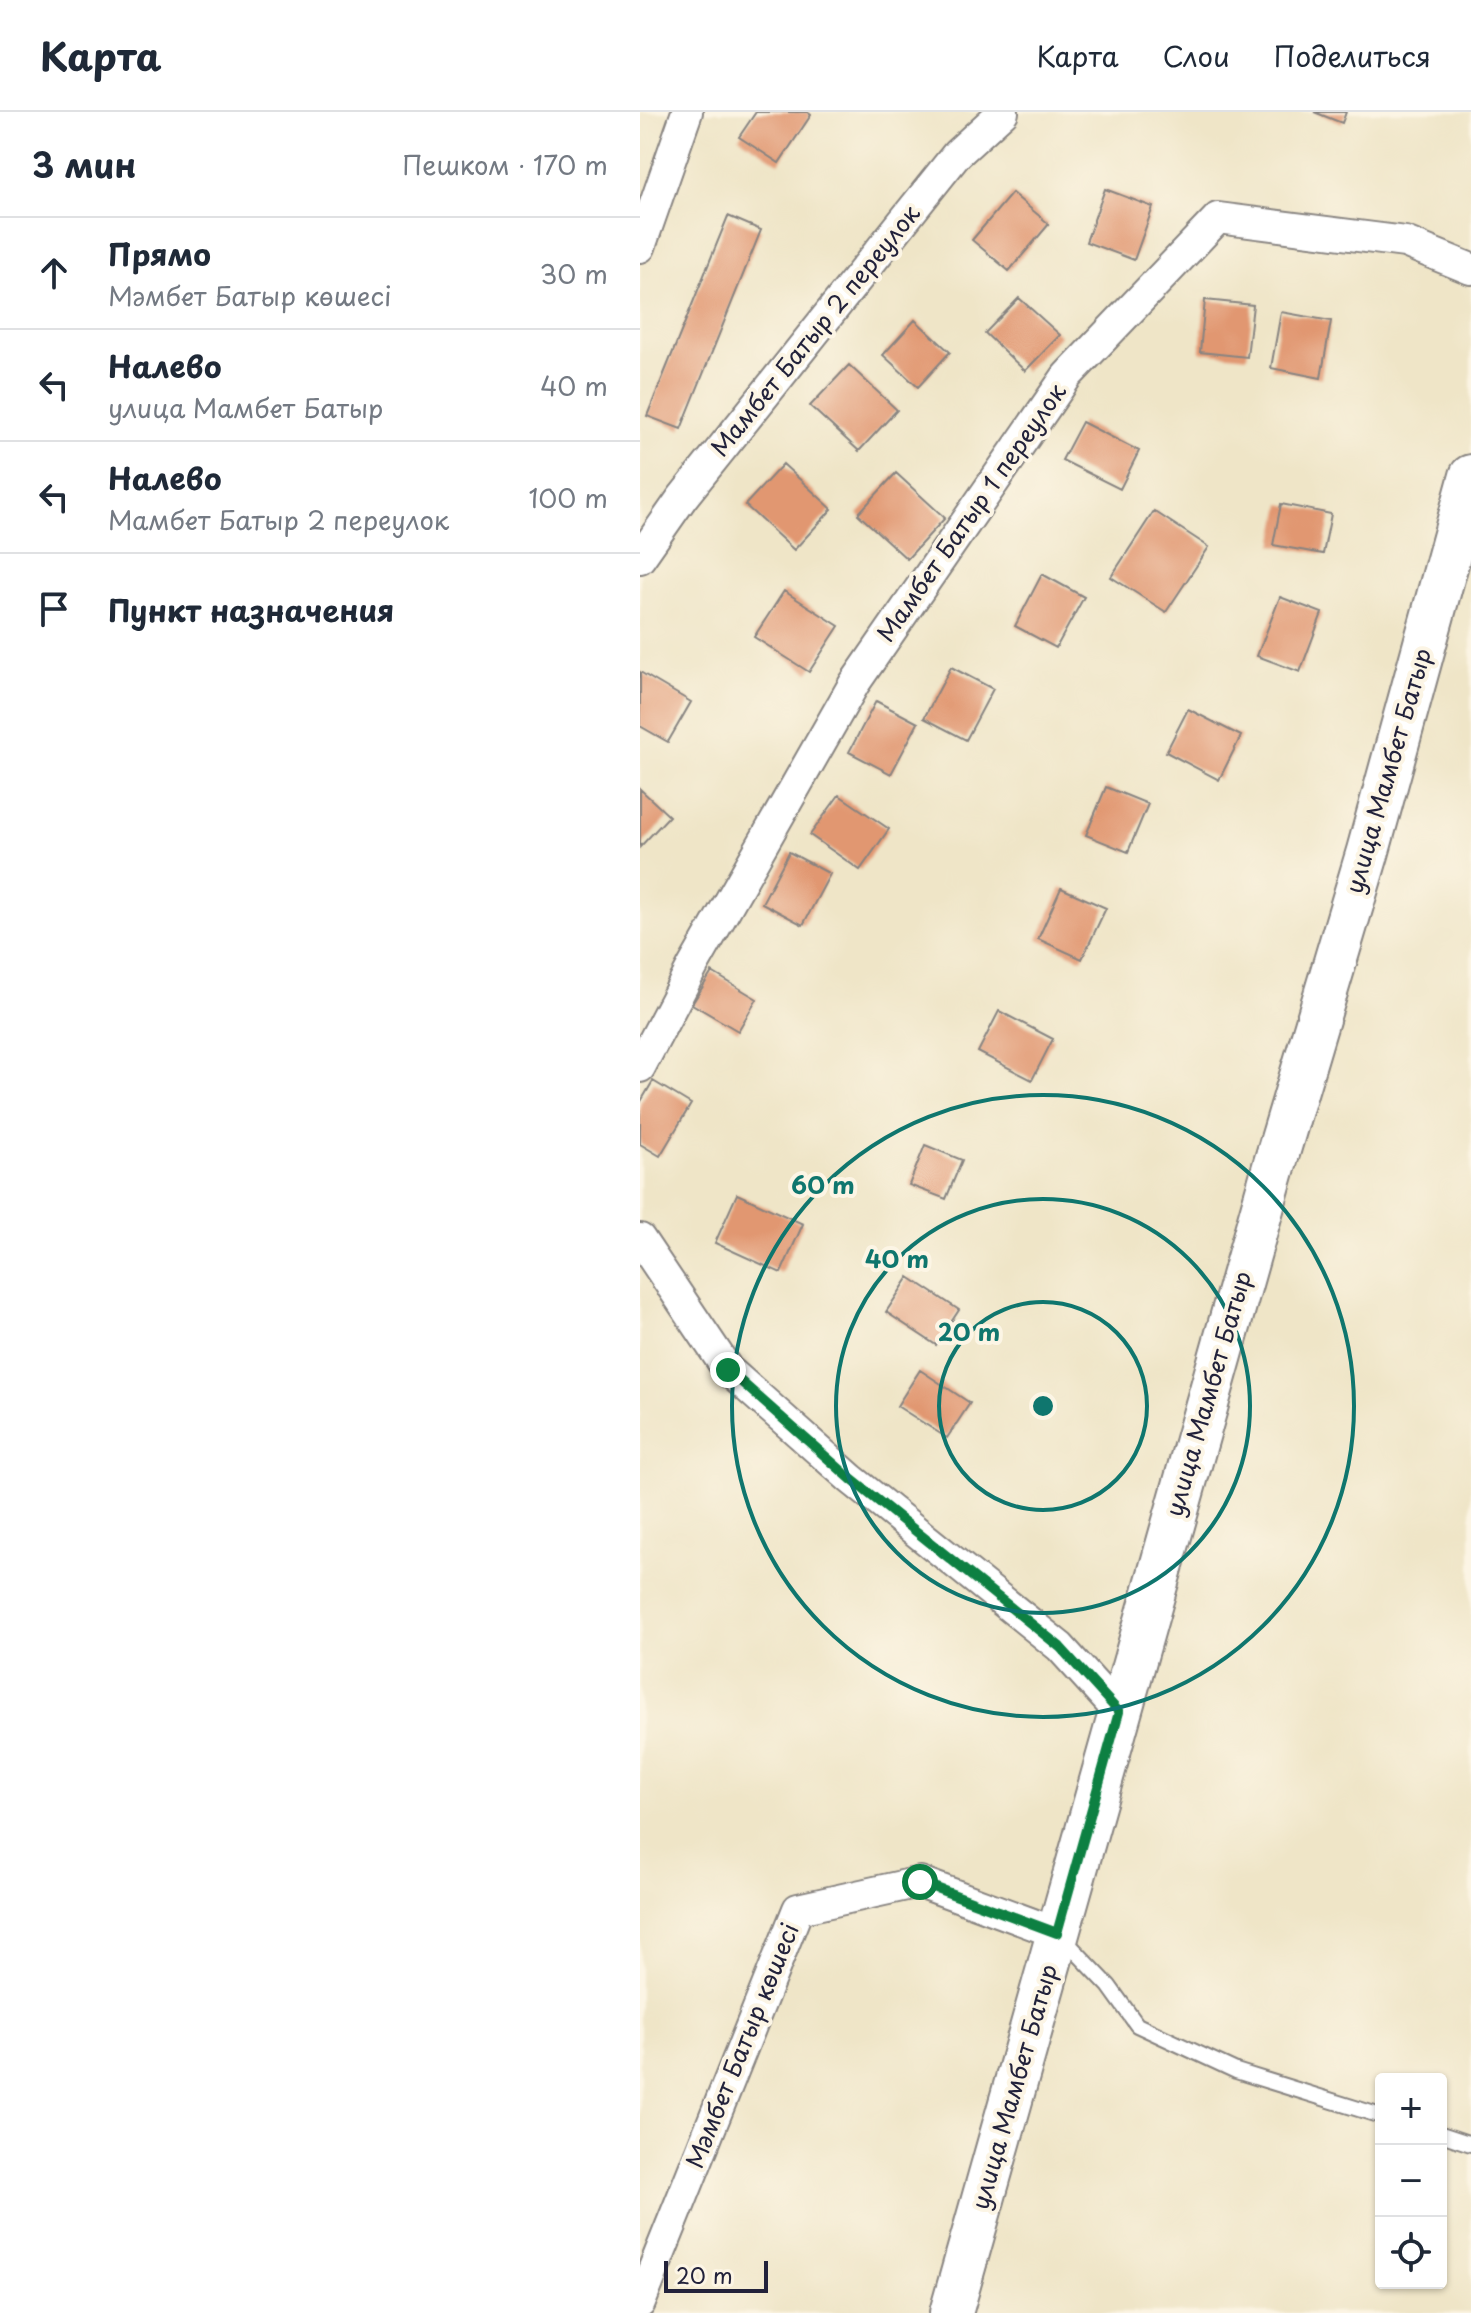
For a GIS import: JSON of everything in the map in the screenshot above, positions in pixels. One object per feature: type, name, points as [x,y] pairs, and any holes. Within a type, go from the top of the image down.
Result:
[{"type":"main road","name":"улица Мамбет Батыр","points":[[951,2313],[1269,1185],[1368,851],[1471,476]]},
{"type":"street","points":[[640,247],[687,112]]},
{"type":"street","name":"Мамбет Батыр 2 переулок","points":[[640,558],[682,498],[957,154],[1003,112]]},
{"type":"street","name":"Мамбет Батыр 1 переулок","points":[[640,1067],[693,966],[854,684],[1067,376],[1218,218],[1405,242],[1471,269]]},
{"type":"street","points":[[640,1239],[728,1370],[851,1479],[1060,1647],[1119,1712]]},
{"type":"street","name":"Мәмбет Батыр көшесі","points":[[640,2303],[798,1909],[920,1882],[1057,1933]]},
{"type":"lane","points":[[1057,1933],[1109,1986],[1137,2025],[1236,2071],[1375,2114]]},
{"type":"lane","points":[[1447,2136],[1471,2144]]},
{"type":"building","points":[[756,112],[807,112],[811,115],[779,163],[739,137]]},
{"type":"building","points":[[1314,112],[1346,112],[1342,123]]},
{"type":"building","points":[[1105,189],[1153,207],[1134,260],[1086,242]]},
{"type":"building","points":[[1012,193],[1049,224],[1009,271],[972,240]]},
{"type":"building","points":[[728,216],[761,230],[681,429],[647,416]]},
{"type":"building","points":[[1019,298],[1060,335],[1025,371],[985,333]]},
{"type":"building","points":[[1205,300],[1253,305],[1247,357],[1200,352]]},
{"type":"building","points":[[1281,312],[1331,321],[1321,378],[1271,368]]},
{"type":"building","points":[[915,320],[950,352],[918,387],[883,355]]},
{"type":"building","points":[[849,365],[897,410],[859,451],[810,406]]},
{"type":"building","points":[[1082,422],[1139,451],[1120,489],[1062,460]]},
{"type":"building","points":[[783,464],[832,509],[794,550],[745,505]]},
{"type":"building","points":[[896,473],[945,518],[907,559],[858,514]]},
{"type":"building","points":[[1281,504],[1331,514],[1323,554],[1273,545]]},
{"type":"building","points":[[1154,511],[1209,547],[1166,612],[1111,577]]},
{"type":"building","points":[[1042,574],[1084,597],[1056,648],[1015,626]]},
{"type":"building","points":[[784,591],[839,626],[809,672],[754,637]]},
{"type":"building","points":[[1280,597],[1322,613],[1300,672],[1257,656]]},
{"type":"building","points":[[951,667],[993,689],[966,740],[924,718]]},
{"type":"building","points":[[640,672],[691,702],[668,742],[640,726]]},
{"type":"building","points":[[876,701],[918,723],[891,774],[849,752]]},
{"type":"building","points":[[1188,709],[1241,736],[1219,780],[1166,752]]},
{"type":"building","points":[[1106,787],[1148,804],[1128,852],[1086,835]]},
{"type":"building","points":[[640,789],[669,816],[640,847]]},
{"type":"building","points":[[839,795],[889,829],[860,870],[810,835]]},
{"type":"building","points":[[789,852],[830,874],[803,925],[762,903]]},
{"type":"building","points":[[1061,888],[1106,908],[1082,959],[1038,939]]},
{"type":"building","points":[[712,972],[757,999],[738,1031],[692,1004]]},
{"type":"building","points":[[999,1011],[1053,1039],[1032,1080],[978,1052]]},
{"type":"building","points":[[653,1081],[691,1104],[660,1156],[640,1144],[640,1103]]},
{"type":"building","points":[[925,1145],[962,1160],[946,1199],[909,1185]]},
{"type":"building","points":[[737,1194],[803,1224],[781,1273],[715,1243]]},
{"type":"building","points":[[909,1277],[959,1310],[936,1345],[886,1312]]},
{"type":"building","points":[[920,1370],[970,1403],[947,1438],[897,1406]]},
{"type":"route","points":[[728,1370],[851,1479],[1060,1647],[1119,1712],[1057,1933],[920,1882]]}]
